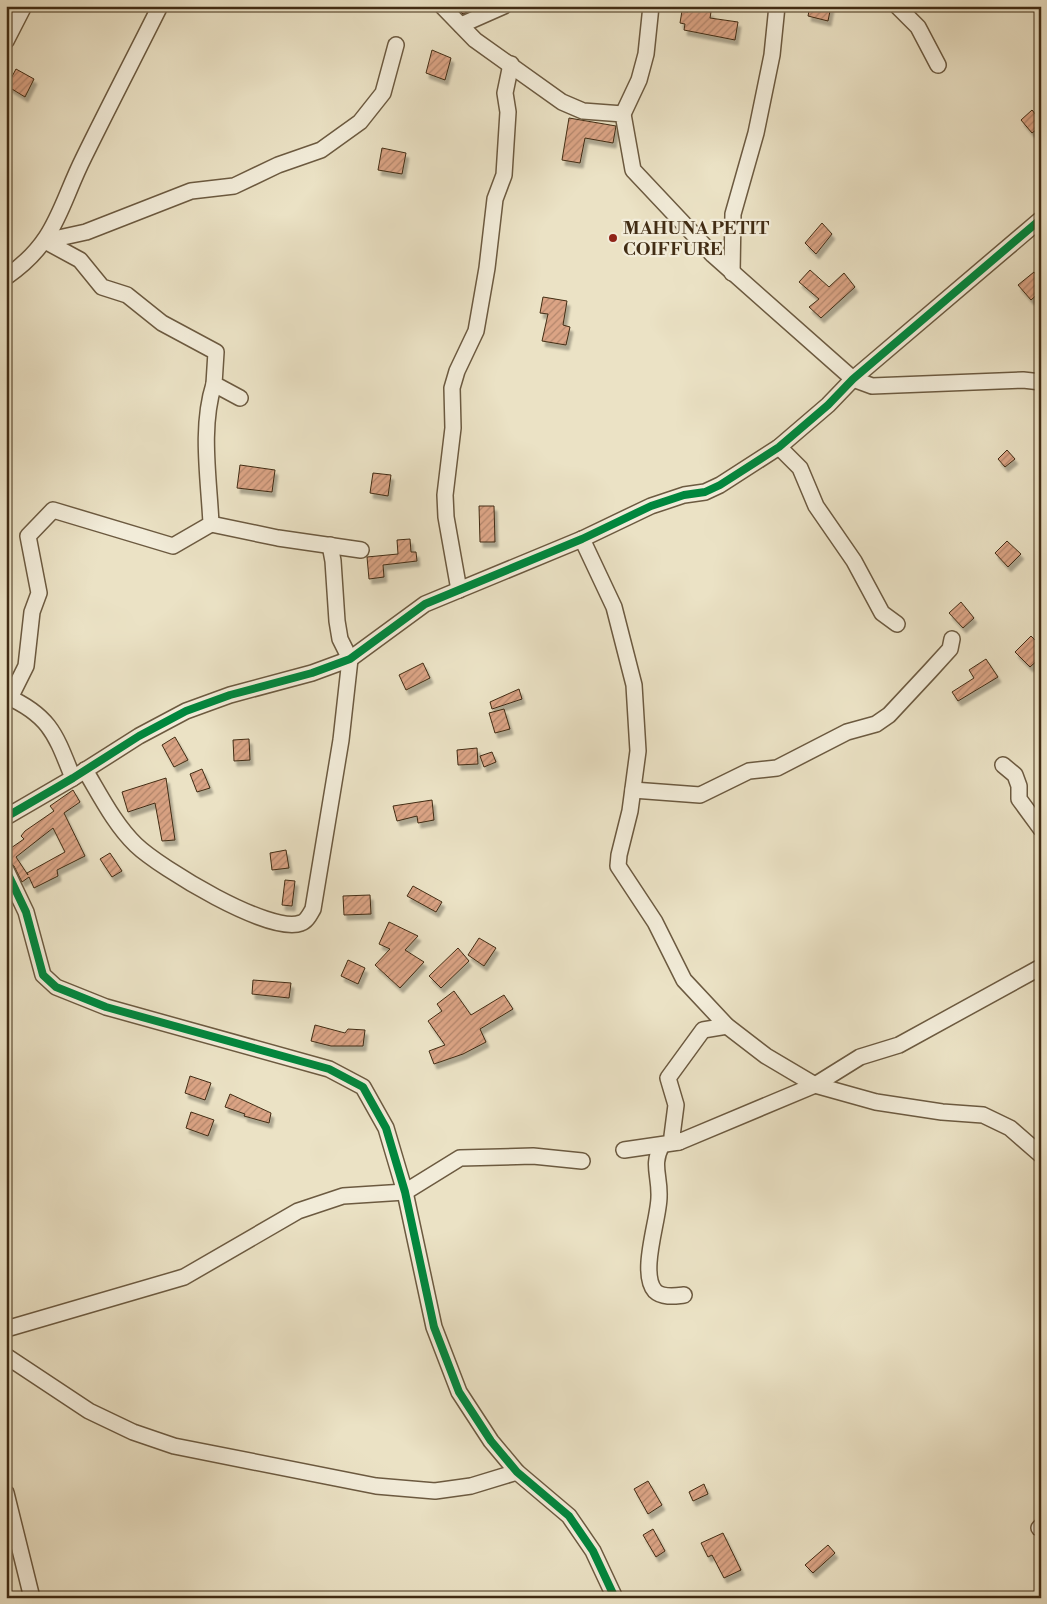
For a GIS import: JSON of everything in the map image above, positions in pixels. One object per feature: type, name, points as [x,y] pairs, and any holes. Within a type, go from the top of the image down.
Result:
[{"type":"street","points":[[6,41],[24,6]]},
{"type":"street","points":[[6,277],[25,263],[45,241],[61,213],[82,159],[160,6]]},
{"type":"street","points":[[442,6],[475,40],[562,102],[583,111],[623,114]]},
{"type":"street","points":[[460,25],[504,6]]},
{"type":"street","points":[[652,6],[644,63],[639,80],[623,114],[633,170],[713,255],[853,379],[872,386],[1023,380],[1041,382]]},
{"type":"street","points":[[732,273],[733,214],[756,133],[772,55],[777,6]]},
{"type":"street","points":[[897,6],[918,27],[938,65]]},
{"type":"street","points":[[45,241],[86,232],[191,191],[234,186],[278,165],[321,150],[360,122],[383,93],[396,45]]},
{"type":"street","points":[[460,590],[446,516],[445,495],[453,428],[452,388],[456,371],[476,331],[487,268],[494,199],[504,175],[508,112],[505,93],[511,64]]},
{"type":"street","points":[[6,817],[139,736],[186,711],[230,695],[312,673],[350,659],[425,604],[582,539],[651,506],[684,495],[705,492],[720,485],[779,447],[828,405],[853,379],[1041,219]]},
{"type":"street","points":[[45,241],[80,260],[102,287],[127,296],[162,323],[216,352],[214,384],[206,426],[211,524]]},
{"type":"street","points":[[214,384],[240,398]]},
{"type":"street","points":[[779,447],[800,468],[816,506],[854,561],[882,613],[897,624]]},
{"type":"street","points":[[330,545],[340,639],[350,659],[341,740],[323,836],[313,909],[309,917],[302,923],[284,925],[258,918],[166,867],[136,845],[79,774],[41,716],[8,697],[26,666],[32,612],[39,594],[28,536],[53,510],[173,546],[211,524],[278,538],[330,545],[361,550]]},
{"type":"street","points":[[582,539],[614,607],[634,686],[638,751],[633,790],[618,855],[618,866],[655,922],[684,980],[727,1026],[766,1056],[816,1085],[876,1102],[983,1116],[1010,1128],[1041,1155]]},
{"type":"street","points":[[633,790],[700,795],[748,771],[777,768],[847,732],[876,724],[889,715],[930,672],[950,649],[952,639]]},
{"type":"street","points":[[1003,765],[1015,775],[1019,786],[1019,799],[1041,829]]},
{"type":"street","points":[[6,870],[26,912],[43,975],[56,987],[106,1007],[330,1069],[363,1087],[386,1128],[405,1192],[434,1327],[459,1392],[491,1441],[517,1472],[568,1516],[593,1551],[615,1598]]},
{"type":"street","points":[[624,1150],[679,1142],[816,1085],[860,1057],[899,1045],[1041,967]]},
{"type":"street","points":[[679,1142],[672,1136],[676,1104],[668,1078],[703,1030],[727,1026]]},
{"type":"street","points":[[662,1145],[655,1158],[660,1198],[648,1261],[650,1275],[653,1289],[659,1294],[684,1295]]},
{"type":"street","points":[[6,1329],[184,1277],[298,1211],[343,1196],[405,1192],[460,1158],[533,1156],[582,1161]]},
{"type":"street","points":[[6,1356],[89,1411],[133,1432],[174,1446],[376,1486],[435,1491],[471,1486],[517,1472]]},
{"type":"street","points":[[6,1493],[32,1598]]},
{"type":"building","points":[[455,6],[479,6],[463,14]]},
{"type":"building","points":[[810,6],[831,6],[828,21],[808,16]]},
{"type":"building","points":[[688,8],[711,12],[710,18],[738,22],[735,40],[684,30],[685,24],[680,23],[682,11],[688,12]]},
{"type":"building","points":[[432,50],[451,58],[445,80],[426,73]]},
{"type":"building","points":[[16,69],[34,79],[25,97],[7,86]]},
{"type":"building","points":[[1032,110],[1041,121],[1041,126],[1032,133],[1021,120]]},
{"type":"building","points":[[569,118],[616,126],[613,143],[585,138],[580,163],[562,160]]},
{"type":"building","points":[[382,148],[406,153],[402,174],[378,170]]},
{"type":"building","points":[[822,223],[832,234],[816,254],[805,243]]},
{"type":"building","points":[[810,270],[829,287],[844,273],[855,287],[821,318],[809,307],[819,299],[799,282]]},
{"type":"building","points":[[1034,272],[1041,282],[1041,291],[1031,300],[1018,285]]},
{"type":"building","points":[[543,297],[567,301],[563,325],[570,327],[566,345],[542,341],[548,314],[540,313]]},
{"type":"building","points":[[1007,450],[1015,459],[1005,467],[998,459]]},
{"type":"building","points":[[240,465],[275,470],[272,492],[237,488]]},
{"type":"building","points":[[373,473],[391,475],[388,496],[370,493]]},
{"type":"building","points":[[479,506],[494,506],[495,542],[480,542]]},
{"type":"building","points":[[410,539],[411,552],[416,552],[417,561],[383,565],[384,577],[369,579],[367,557],[398,554],[397,540]]},
{"type":"building","points":[[1007,541],[1021,554],[1008,567],[995,553]]},
{"type":"building","points":[[961,602],[974,618],[963,628],[949,613]]},
{"type":"building","points":[[1031,636],[1041,646],[1041,657],[1030,667],[1015,652]]},
{"type":"building","points":[[986,659],[998,677],[958,701],[952,692],[974,678],[969,670]]},
{"type":"building","points":[[423,663],[430,678],[406,690],[399,675]]},
{"type":"building","points":[[519,689],[522,699],[492,709],[490,702]]},
{"type":"building","points":[[504,709],[510,729],[495,733],[489,713]]},
{"type":"building","points":[[175,737],[188,760],[174,767],[162,745]]},
{"type":"building","points":[[249,739],[250,760],[234,761],[233,740]]},
{"type":"building","points":[[477,748],[478,764],[458,765],[457,750]]},
{"type":"building","points":[[492,752],[496,762],[484,767],[480,756]]},
{"type":"building","points":[[202,769],[210,788],[197,792],[190,774]]},
{"type":"building","points":[[166,778],[175,840],[162,841],[155,803],[128,812],[122,792]]},
{"type":"building","points":[[73,790],[80,802],[64,813],[85,856],[57,870],[58,876],[34,888],[29,877],[22,882],[14,866],[6,861],[6,841],[11,848],[24,839],[21,836],[25,831],[54,811],[50,806]],"holes":[[[53,828],[65,852],[27,873],[28,875],[16,857]]]},
{"type":"building","points":[[432,800],[434,820],[418,823],[417,816],[397,821],[393,806]]},
{"type":"building","points":[[286,850],[289,868],[272,870],[270,853]]},
{"type":"building","points":[[110,853],[122,871],[112,877],[100,859]]},
{"type":"building","points":[[285,880],[295,881],[292,906],[282,905]]},
{"type":"building","points":[[413,886],[442,902],[436,912],[407,896]]},
{"type":"building","points":[[370,895],[371,914],[344,915],[343,896]]},
{"type":"building","points":[[389,922],[418,936],[405,950],[424,962],[400,988],[375,965],[390,949],[379,944]]},
{"type":"building","points":[[479,938],[496,948],[484,966],[468,955]]},
{"type":"building","points":[[458,948],[469,961],[441,988],[429,976]]},
{"type":"building","points":[[348,960],[365,968],[358,984],[341,976]]},
{"type":"building","points":[[253,980],[291,983],[289,998],[252,994]]},
{"type":"building","points":[[454,991],[471,1015],[504,995],[513,1009],[480,1029],[486,1042],[463,1054],[434,1064],[429,1051],[445,1045],[428,1021],[442,1011],[437,1004]]},
{"type":"building","points":[[315,1025],[345,1033],[348,1029],[365,1030],[363,1046],[331,1046],[311,1041]]},
{"type":"building","points":[[190,1076],[211,1083],[205,1100],[185,1093]]},
{"type":"building","points":[[230,1094],[271,1113],[269,1123],[244,1116],[245,1114],[225,1107]]},
{"type":"building","points":[[191,1112],[214,1120],[208,1136],[186,1128]]},
{"type":"building","points":[[648,1481],[662,1505],[648,1514],[634,1489]]},
{"type":"building","points":[[704,1484],[708,1494],[693,1501],[689,1492]]},
{"type":"building","points":[[653,1529],[665,1551],[656,1557],[643,1535]]},
{"type":"building","points":[[723,1533],[741,1570],[724,1578],[712,1555],[708,1557],[701,1543]]},
{"type":"building","points":[[828,1545],[835,1553],[813,1573],[805,1565]]},
{"type":"cycle path","points":[[6,817],[73,778],[139,736],[186,711],[230,695],[312,673],[350,659],[425,604],[582,539],[651,506],[684,495],[705,492],[720,485],[779,447],[828,405],[853,379],[1041,219]]},
{"type":"cycle path","points":[[6,870],[26,912],[43,975],[56,987],[106,1007],[329,1069],[363,1087],[386,1128],[405,1192],[434,1327],[459,1392],[491,1441],[517,1472],[569,1516],[593,1551],[615,1598]]},
{"type":"place","name":"MAHUNA PETIT COIFFURE","points":[[613,238]]}]
